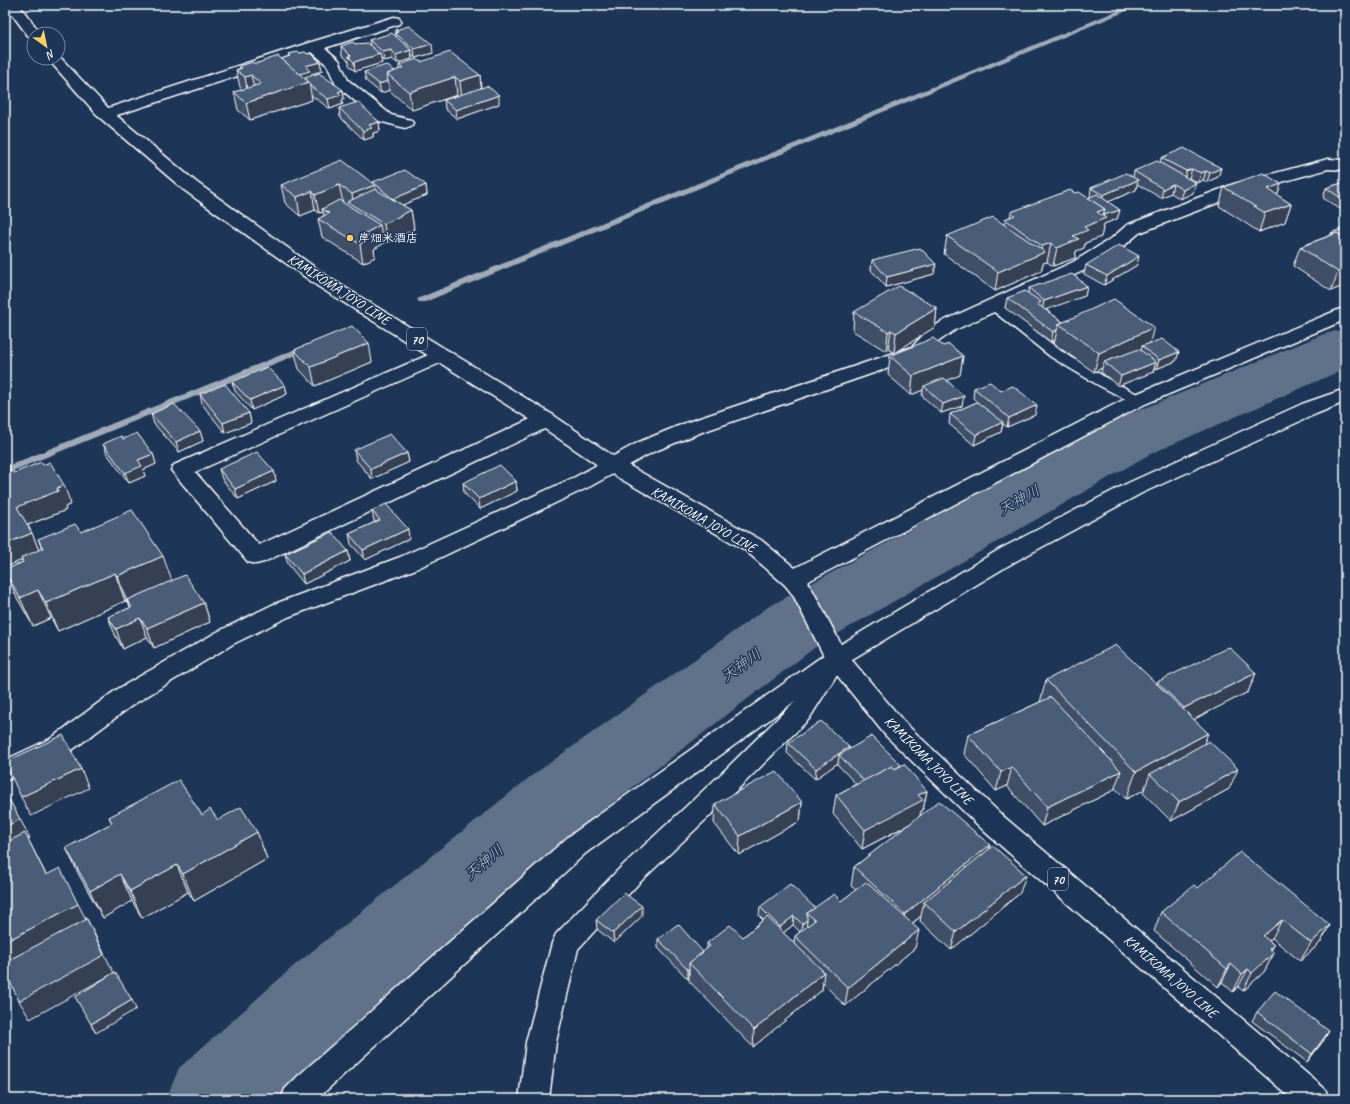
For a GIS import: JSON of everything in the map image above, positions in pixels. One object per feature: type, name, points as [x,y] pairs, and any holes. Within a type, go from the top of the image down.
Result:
[{"type":"street","points":[[12,5],[28,26]]},
{"type":"street","points":[[105,114],[394,21]]},
{"type":"street","points":[[313,46],[334,63],[341,82],[385,118],[406,123]]},
{"type":"street","name":"KAMIKOMA JOYO LINE","points":[[61,66],[105,114],[190,186],[246,228],[325,283],[442,354],[546,420],[612,465],[753,546],[798,585],[831,647],[853,680],[895,729],[994,824],[1314,1099]]},
{"type":"street","points":[[5,771],[58,746],[125,697],[232,635],[280,611],[408,563],[582,482],[646,447],[695,427],[919,351],[932,337],[948,326],[995,303],[1079,266],[1118,242],[1133,229],[1240,188],[1328,164],[1345,165]]},
{"type":"street","points":[[798,585],[1138,400],[1345,313]]},
{"type":"street","points":[[442,354],[181,470],[256,556],[546,420]]},
{"type":"street","points":[[296,1099],[577,845],[831,647],[1134,488],[1309,409],[1345,395]]},
{"type":"street","points":[[534,1099],[540,1042],[566,943],[629,876],[730,781],[800,712],[831,647]]},
{"type":"lane","points":[[995,303],[997,308],[1056,354],[1138,400]]},
{"type":"building","points":[[409,26],[432,44],[414,49],[395,33],[398,32],[395,30]]},
{"type":"building","points":[[392,33],[411,50],[396,55],[391,50],[383,52],[369,40]]},
{"type":"building","points":[[353,42],[355,44],[367,43],[380,54],[354,62],[348,56],[351,56],[341,46]]},
{"type":"building","points":[[305,52],[308,54],[311,53],[320,62],[305,66],[310,71],[299,74],[281,59],[290,56],[288,54]]},
{"type":"building","points":[[450,52],[480,75],[460,81],[455,77],[409,92],[387,74],[403,68],[399,65],[417,59],[421,62]]},
{"type":"building","points":[[278,56],[309,82],[246,103],[234,92],[261,84],[251,75],[245,77],[236,70],[242,68],[240,66],[253,62],[255,64]]},
{"type":"building","points":[[386,65],[395,71],[387,74],[388,81],[379,84],[364,72]]},
{"type":"building","points":[[319,73],[343,90],[338,92],[341,95],[328,99],[310,86],[309,82],[305,78]]},
{"type":"building","points":[[487,86],[499,95],[456,110],[444,100]]},
{"type":"building","points":[[358,102],[379,122],[369,125],[372,128],[363,131],[339,108]]},
{"type":"building","points":[[1184,148],[1221,168],[1210,173],[1206,171],[1201,173],[1192,169],[1186,171],[1161,158]]},
{"type":"building","points":[[342,160],[375,185],[352,194],[339,185],[315,195],[312,191],[297,197],[281,185]]},
{"type":"building","points":[[1157,161],[1196,183],[1183,190],[1173,184],[1163,189],[1134,171]]},
{"type":"building","points":[[405,170],[426,185],[393,199],[373,182]]},
{"type":"building","points":[[1126,173],[1138,180],[1103,195],[1091,188]]},
{"type":"building","points":[[1263,173],[1281,184],[1268,189],[1291,204],[1265,213],[1224,187]]},
{"type":"building","points":[[1345,182],[1344,200],[1326,188]]},
{"type":"building","points":[[375,189],[411,210],[384,224],[347,202]]},
{"type":"building","points":[[1070,190],[1075,193],[1079,192],[1105,209],[1097,212],[1106,218],[1084,227],[1088,230],[1073,236],[1079,239],[1057,248],[1051,243],[1042,246],[1005,219],[1015,215],[1011,212]]},
{"type":"building","points":[[1097,194],[1120,210],[1103,215],[1105,209],[1088,198]]},
{"type":"building","points":[[339,200],[380,225],[364,234],[372,238],[360,244],[318,219],[329,213],[322,209]]},
{"type":"building","points":[[993,217],[1045,252],[998,272],[947,236]]},
{"type":"building","points":[[1345,228],[1345,238],[1337,233],[1331,233]]},
{"type":"building","points":[[1337,233],[1345,238],[1345,270],[1338,272],[1300,247]]},
{"type":"building","points":[[1119,245],[1139,256],[1107,276],[1086,265]]},
{"type":"building","points":[[920,248],[936,264],[887,277],[872,260]]},
{"type":"building","points":[[1072,274],[1087,286],[1044,301],[1029,288]]},
{"type":"building","points":[[899,286],[937,308],[896,333],[891,330],[888,332],[854,312]]},
{"type":"building","points":[[1025,291],[1041,302],[1037,304],[1063,322],[1059,324],[1057,330],[1053,332],[1007,298]]},
{"type":"building","points":[[1114,299],[1154,327],[1099,353],[1059,324]]},
{"type":"building","points":[[352,326],[369,343],[311,367],[294,350]]},
{"type":"building","points":[[933,338],[943,346],[949,344],[963,356],[913,376],[890,356]]},
{"type":"building","points":[[1162,339],[1179,352],[1159,360],[1142,346]]},
{"type":"building","points":[[1139,349],[1156,362],[1121,376],[1104,362]]},
{"type":"building","points":[[267,367],[285,385],[250,400],[232,382]]},
{"type":"building","points":[[944,378],[964,396],[943,404],[924,386]]},
{"type":"building","points":[[990,382],[1001,391],[1013,386],[1037,405],[1009,418],[974,388]]},
{"type":"building","points":[[225,384],[249,413],[223,423],[200,394]]},
{"type":"building","points":[[977,402],[1003,422],[976,435],[950,414]]},
{"type":"building","points":[[174,404],[200,431],[176,442],[151,414]]},
{"type":"building","points":[[137,433],[153,454],[138,460],[142,466],[125,473],[103,444],[121,436],[123,439]]},
{"type":"building","points":[[390,434],[407,453],[371,469],[354,450]]},
{"type":"building","points":[[257,452],[274,471],[235,489],[219,469]]},
{"type":"building","points":[[41,462],[43,465],[50,462],[64,485],[57,488],[58,491],[17,507],[32,533],[5,544],[5,473],[13,471],[14,473]]},
{"type":"building","points":[[500,465],[516,481],[479,499],[463,483]]},
{"type":"building","points":[[386,504],[408,529],[363,550],[349,534],[380,520],[372,511]]},
{"type":"building","points":[[132,510],[163,556],[117,576],[115,573],[46,603],[38,590],[20,598],[5,570],[23,562],[21,558],[43,548],[38,539],[75,524],[81,532]]},
{"type":"building","points":[[332,532],[348,551],[302,574],[285,554]]},
{"type":"building","points":[[185,575],[204,603],[147,628],[140,618],[116,629],[108,617],[132,607],[127,600]]},
{"type":"building","points":[[1116,645],[1208,733],[1136,772],[1046,680]]},
{"type":"building","points":[[1229,647],[1256,673],[1184,708],[1157,682]]},
{"type":"building","points":[[1051,697],[1121,771],[1047,807],[1012,767],[1001,772],[968,735]]},
{"type":"building","points":[[821,721],[849,747],[816,769],[788,743]]},
{"type":"building","points":[[63,735],[81,769],[21,797],[5,762]]},
{"type":"building","points":[[872,736],[901,765],[895,769],[892,766],[864,781],[839,755]]},
{"type":"building","points":[[1209,741],[1238,769],[1179,802],[1150,774]]},
{"type":"building","points":[[904,764],[927,791],[918,795],[923,800],[865,830],[836,795],[892,766],[895,769]]},
{"type":"building","points":[[776,771],[802,802],[740,836],[715,804]]},
{"type":"building","points":[[179,780],[202,815],[210,809],[218,820],[241,807],[257,832],[183,874],[177,865],[130,891],[120,874],[90,891],[66,848],[112,823],[109,817]]},
{"type":"building","points":[[5,792],[20,819],[5,827]]},
{"type":"building","points":[[939,801],[990,845],[905,914],[854,867]]},
{"type":"building","points":[[25,833],[46,875],[60,868],[78,904],[5,942],[5,843]]},
{"type":"building","points":[[993,846],[1026,875],[956,932],[924,902]]},
{"type":"building","points":[[1240,852],[1330,925],[1311,943],[1282,920],[1263,936],[1274,945],[1269,949],[1274,953],[1252,973],[1248,969],[1242,974],[1231,964],[1227,969],[1161,912],[1194,885],[1198,888]]},
{"type":"building","points":[[866,882],[919,930],[848,988],[795,936],[815,920],[807,913],[834,894],[841,901]]},
{"type":"building","points":[[790,884],[815,908],[807,913],[807,920],[802,924],[794,916],[780,927],[760,907]]},
{"type":"building","points":[[624,893],[642,906],[613,933],[596,920]]},
{"type":"building","points":[[767,917],[824,972],[754,1030],[689,963],[710,946],[707,943],[730,925],[743,937]]},
{"type":"building","points":[[87,919],[104,955],[19,1001],[5,971],[5,962]]},
{"type":"building","points":[[678,924],[703,952],[689,963],[688,970],[658,939]]},
{"type":"building","points":[[115,972],[132,1000],[91,1024],[75,997]]},
{"type":"building","points":[[1275,991],[1329,1031],[1312,1054],[1257,1012]]},
{"type":"waterway","points":[[422,300],[1137,5]]},
{"type":"waterway","points":[[5,471],[308,347]]},
{"type":"waterway","name":"天神川","points":[[212,1099],[326,993],[558,800],[793,626],[1128,439],[1345,347]]},
{"type":"place","name":"岸畑米酒店","points":[[350,238]]}]
